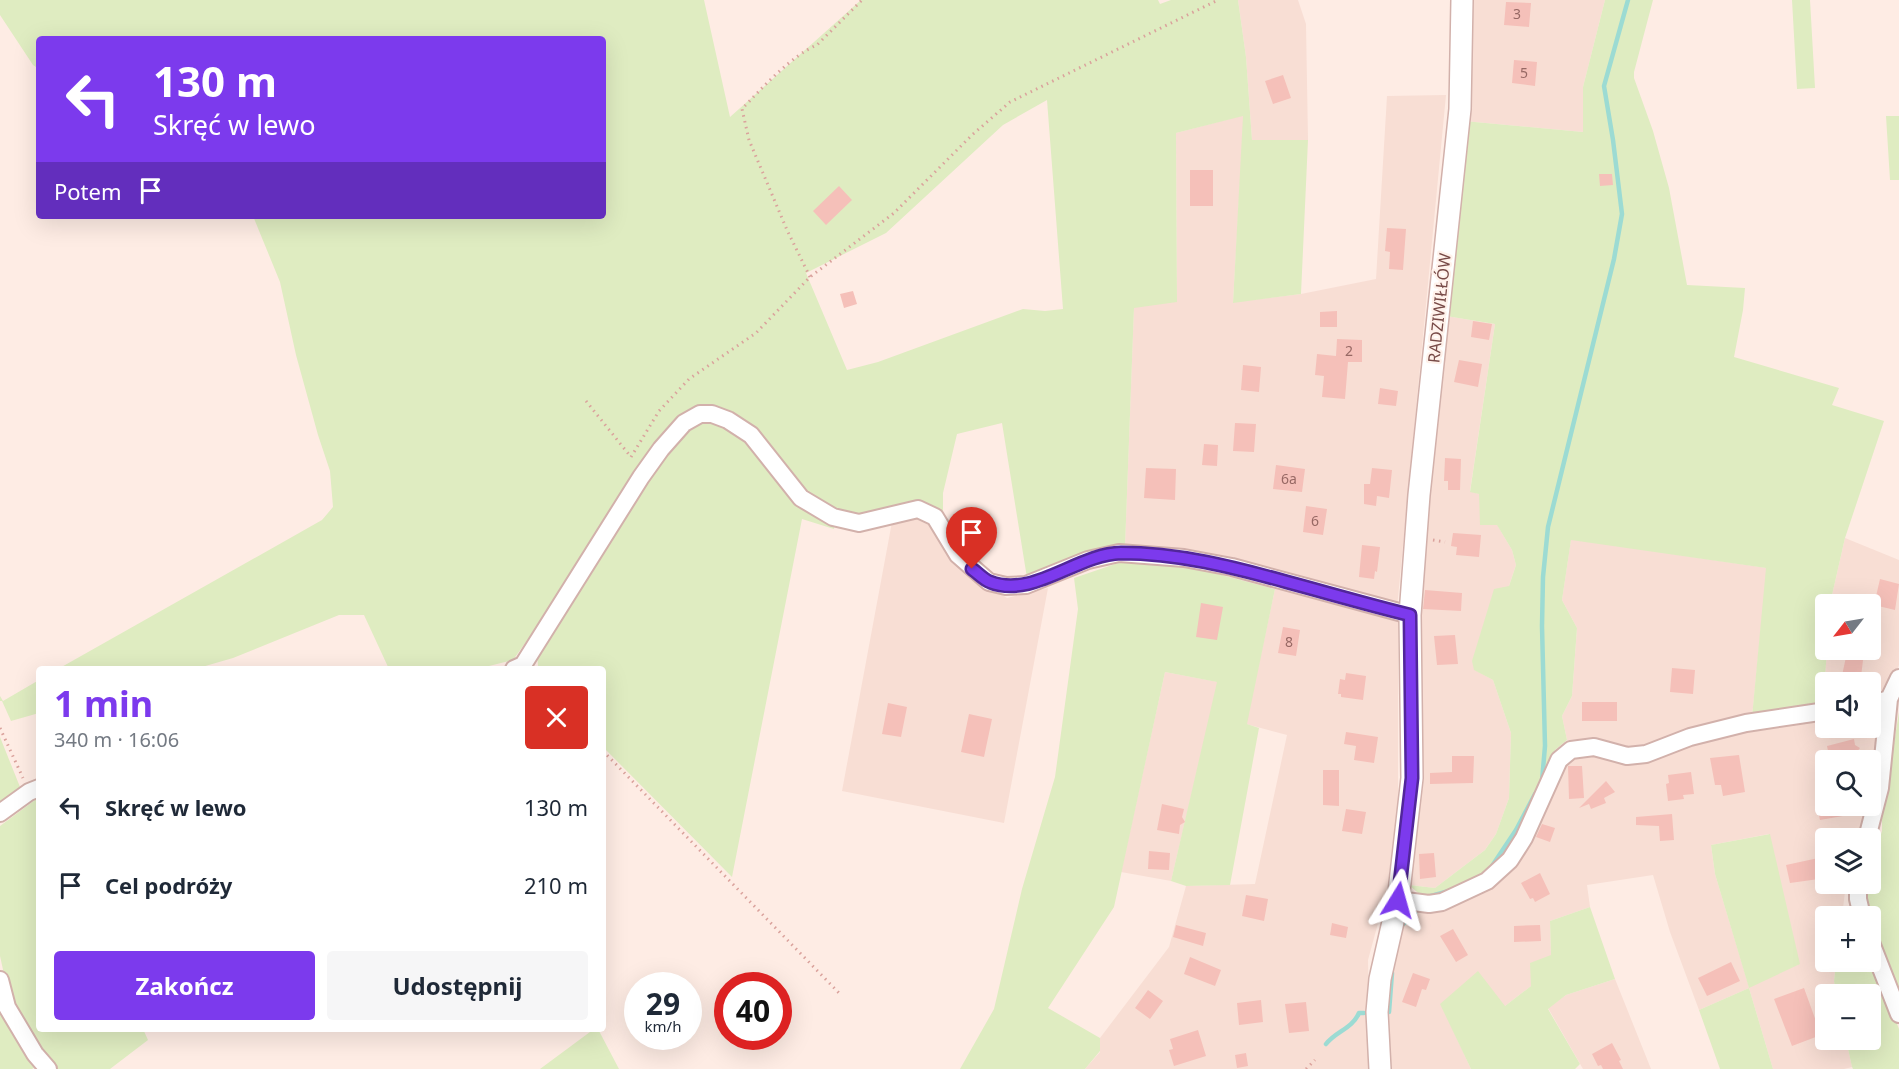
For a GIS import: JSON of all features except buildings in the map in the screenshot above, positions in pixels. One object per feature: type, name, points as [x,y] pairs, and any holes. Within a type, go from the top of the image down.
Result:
[{"type":"street","name":"RADZIWIŁŁÓW","points":[[1380,1069],[1377,1012],[1380,979],[1398,900],[1412,778],[1410,615],[1419,495],[1460,109],[1462,0]]},
{"type":"street","points":[[521,666],[641,477],[684,423],[700,414],[712,414],[728,420],[751,435],[801,498],[833,517],[859,523],[918,509],[935,517],[958,555],[988,582],[1006,586],[1026,585],[1088,560],[1119,553],[1184,558],[1232,567],[1410,615]]},
{"type":"street","points":[[1870,828],[1880,788],[1889,699],[1899,678]]},
{"type":"street","points":[[1881,702],[1889,699]]},
{"type":"street","points":[[1398,900],[1429,904],[1443,902],[1487,881],[1510,860],[1524,838],[1559,760],[1571,750],[1594,747],[1627,756],[1646,754],[1690,737],[1746,723],[1815,713]]},
{"type":"street","points":[[0,813],[34,790]]},
{"type":"street","points":[[1881,968],[1899,1014]]},
{"type":"street","points":[[0,980],[7,1007],[35,1054],[48,1069]]},
{"type":"path","points":[[810,277],[756,158],[742,109],[782,70],[817,45],[862,0]]},
{"type":"path","points":[[586,401],[631,457],[659,411],[689,379],[756,333],[810,277],[894,213],[972,135],[1010,102],[1218,0]]},
{"type":"path","points":[[0,728],[34,790]]},
{"type":"path","points":[[606,754],[841,995]]},
{"type":"path","points":[[1306,1069],[1315,1060]]},
{"type":"shaded area","points":[[1238,0],[1298,0],[1306,24],[1308,140],[1252,140],[1246,57]]},
{"type":"shaded area","points":[[1470,0],[1605,0],[1583,87],[1583,132],[1464,121]]},
{"type":"shaded area","points":[[1446,95],[1397,608],[1125,547],[1134,307],[1177,301],[1176,133],[1244,115],[1233,302],[1301,294],[1376,279],[1387,96]]},
{"type":"shaded area","points":[[1446,316],[1495,324],[1470,491],[1479,494],[1512,550],[1516,565],[1475,670],[1493,680],[1511,733],[1509,798],[1496,834],[1485,850],[1435,888],[1409,885],[1416,838],[1422,723],[1415,614]]},
{"type":"shaded area","points":[[921,517],[933,523],[964,571],[1007,598],[1048,588],[1004,823],[842,791],[892,522]]},
{"type":"shaded area","points":[[1845,538],[1899,560],[1899,665],[1889,692],[1881,696],[1881,672],[1825,672],[1826,660],[1881,660],[1881,594],[1832,594]]},
{"type":"shaded area","points":[[1571,539],[1767,568],[1752,717],[1699,725],[1645,748],[1624,750],[1587,739],[1567,740],[1562,716],[1572,696],[1577,628],[1562,600]]},
{"type":"shaded area","points":[[1275,589],[1317,596],[1398,621],[1398,802],[1387,890],[1368,960],[1370,1069],[1085,1069],[1100,1052],[1100,1038],[1169,947],[1186,886],[1255,884],[1287,735],[1246,724]]},
{"type":"shaded area","points":[[1165,672],[1218,682],[1171,881],[1121,872]]},
{"type":"shaded area","points":[[1815,721],[1815,738],[1878,738],[1876,750],[1815,750],[1815,816],[1864,816],[1862,828],[1815,828],[1815,894],[1845,894],[1843,906],[1815,906],[1815,972],[1835,972],[1834,984],[1815,984],[1815,1050],[1848,1050],[1852,1067],[1773,1069],[1749,988],[1699,1010],[1670,932],[1653,875],[1587,885],[1590,907],[1550,921],[1551,955],[1531,986],[1505,1006],[1441,1004],[1471,1069],[1389,1069],[1387,1003],[1406,908],[1454,904],[1571,756],[1589,753],[1633,764],[1697,741],[1757,728]],"holes":[[[1769,834],[1749,987],[1715,874],[1711,845]]]},
{"type":"shaded area","points":[[1615,979],[1651,1069],[1583,1069],[1548,1008],[1566,995]]},
{"type":"green space","points":[[0,0],[704,0],[730,117],[861,0],[1158,0],[1160,4],[1171,0],[1238,0],[1246,57],[1252,140],[1308,140],[1301,294],[1233,303],[1243,116],[1176,133],[1177,302],[1134,308],[1125,547],[1027,578],[1002,423],[957,434],[943,493],[943,518],[916,507],[858,520],[805,495],[756,432],[697,410],[674,421],[625,488],[610,525],[513,660],[489,666],[388,666],[364,615],[339,615],[233,658],[205,666],[63,666],[322,520],[333,507],[330,471],[296,355],[280,282],[254,219],[606,219],[606,36],[36,36],[36,67],[0,15]],"holes":[[[1047,100],[1063,309],[1045,311],[1023,309],[878,362],[847,370],[806,273],[886,233],[1003,125]]]},
{"type":"green space","points":[[1605,0],[1653,0],[1634,78],[1653,131],[1669,188],[1687,285],[1745,288],[1734,357],[1839,388],[1832,405],[1884,421],[1845,538],[1832,594],[1815,594],[1815,660],[1826,660],[1825,672],[1815,672],[1815,706],[1752,717],[1766,568],[1571,540],[1562,600],[1577,628],[1572,696],[1562,716],[1567,740],[1555,750],[1546,780],[1501,865],[1449,894],[1424,898],[1409,885],[1435,888],[1485,850],[1496,834],[1509,798],[1511,733],[1493,680],[1474,670],[1472,661],[1494,589],[1509,586],[1516,565],[1512,550],[1497,525],[1480,525],[1479,494],[1470,492],[1495,324],[1446,316],[1464,121],[1583,132],[1583,87]]},
{"type":"green space","points":[[1792,0],[1810,0],[1815,88],[1797,89]]},
{"type":"green space","points":[[1886,116],[1899,116],[1899,180],[1890,180]]},
{"type":"green space","points":[[701,417],[725,422],[835,521],[834,529],[802,519],[732,877],[606,750],[606,666],[538,666],[537,653],[681,429]]},
{"type":"green space","points":[[1121,562],[1187,566],[1275,589],[1247,724],[1259,728],[1230,885],[1186,886],[1171,881],[1217,682],[1165,672],[1114,907],[1048,1008],[1100,1038],[1100,1051],[1085,1069],[960,1069],[994,1009],[1022,889],[1055,777],[1078,609],[1074,578]]},
{"type":"green space","points":[[36,682],[36,714],[11,721],[0,701],[0,696],[3,701]]},
{"type":"green space","points":[[1899,712],[1899,997],[1881,949],[1881,906],[1867,906],[1865,894],[1881,894],[1882,819]]},
{"type":"green space","points":[[0,737],[22,792],[0,805]]},
{"type":"green space","points":[[36,799],[36,1032],[144,1032],[148,1040],[110,1069],[56,1069],[36,1048],[9,997],[0,956],[0,826]]},
{"type":"green space","points":[[1770,834],[1800,964],[1749,988],[1715,874],[1711,845]]},
{"type":"green space","points":[[1590,907],[1615,979],[1566,995],[1548,1009],[1580,1064],[1575,1069],[1471,1069],[1440,1004],[1478,971],[1505,1006],[1531,986],[1530,963],[1551,955],[1550,921]]},
{"type":"green space","points":[[1835,972],[1877,972],[1899,1029],[1899,1069],[1853,1069],[1848,1050],[1881,1050],[1881,984],[1834,984]]},
{"type":"green space","points":[[1749,988],[1773,1069],[1720,1069],[1699,1010]]},
{"type":"green space","points":[[0,1003],[37,1066],[32,1069],[0,1069]]},
{"type":"green space","points":[[590,1032],[600,1032],[619,1069],[540,1069]]},
{"type":"waterway","points":[[1542,781],[1545,746],[1543,577],[1548,527],[1614,259],[1622,214],[1604,86],[1628,0]]},
{"type":"waterway","points":[[1490,869],[1516,830],[1535,794]]},
{"type":"waterway","points":[[1431,896],[1449,891]]},
{"type":"waterway","points":[[1401,926],[1415,913]]},
{"type":"waterway","points":[[1389,1012],[1392,973]]},
{"type":"waterway","points":[[1326,1044],[1352,1023],[1359,1013],[1364,1013]]},
{"type":"route","points":[[972,569],[988,582],[1006,586],[1026,585],[1088,560],[1119,553],[1184,558],[1232,567],[1410,615],[1412,778],[1398,900]]}]
